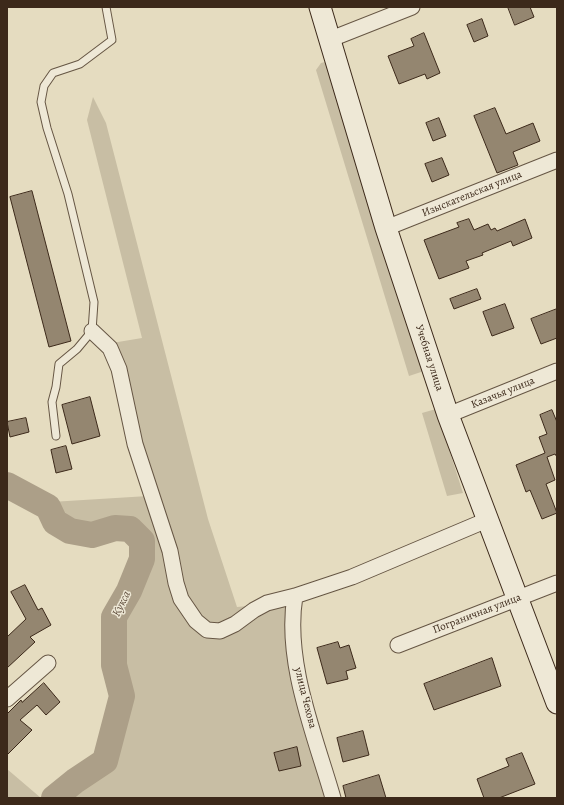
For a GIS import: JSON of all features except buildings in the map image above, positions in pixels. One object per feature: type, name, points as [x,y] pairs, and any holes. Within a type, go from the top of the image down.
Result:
[{"type":"street","name":"Учебная улица","points":[[320,7],[331,39],[386,228],[448,415],[557,703]]},
{"type":"street","points":[[331,39],[412,7]]},
{"type":"street","name":"Изыскательская улица","points":[[386,228],[557,160]]},
{"type":"street","points":[[92,331],[110,348],[119,368],[135,444],[170,551],[176,583],[181,599],[196,621],[207,630],[220,631],[235,624],[254,610],[267,603],[294,596],[358,574],[488,520]]},
{"type":"street","name":"Казачья улица","points":[[448,415],[557,371]]},
{"type":"street","name":"Пограничная улица","points":[[398,645],[557,583]]},
{"type":"street","name":"улица Чехова","points":[[294,596],[291,616],[299,681],[333,798]]},
{"type":"street","points":[[7,699],[48,663]]},
{"type":"lane","points":[[56,436],[52,402],[56,387],[59,364],[77,349],[92,331],[94,302],[68,194],[46,128],[42,102],[44,86],[53,73],[80,64],[112,40],[106,7]]},
{"type":"shaded area","points":[[329,61],[424,371],[409,376],[316,70],[321,63]]},
{"type":"shaded area","points":[[93,97],[106,123],[208,519],[237,607],[248,606],[228,624],[206,625],[185,597],[112,343],[142,338],[87,120]]},
{"type":"shaded area","points":[[436,409],[463,493],[447,496],[422,413]]},
{"type":"shaded area","points":[[148,496],[165,551],[206,635],[257,613],[288,603],[328,798],[66,798],[109,766],[127,696],[124,676],[118,664],[120,618],[135,590],[145,560],[146,540],[132,525],[113,523],[92,530],[71,527],[59,518],[51,502]]},
{"type":"shaded area","points":[[7,769],[41,798],[7,798]]},
{"type":"waterway","name":"Кукса","points":[[7,485],[48,507],[55,522],[70,531],[92,535],[115,528],[130,529],[142,541],[142,559],[129,591],[114,617],[114,665],[122,696],[105,761],[75,781],[54,798]]}]
